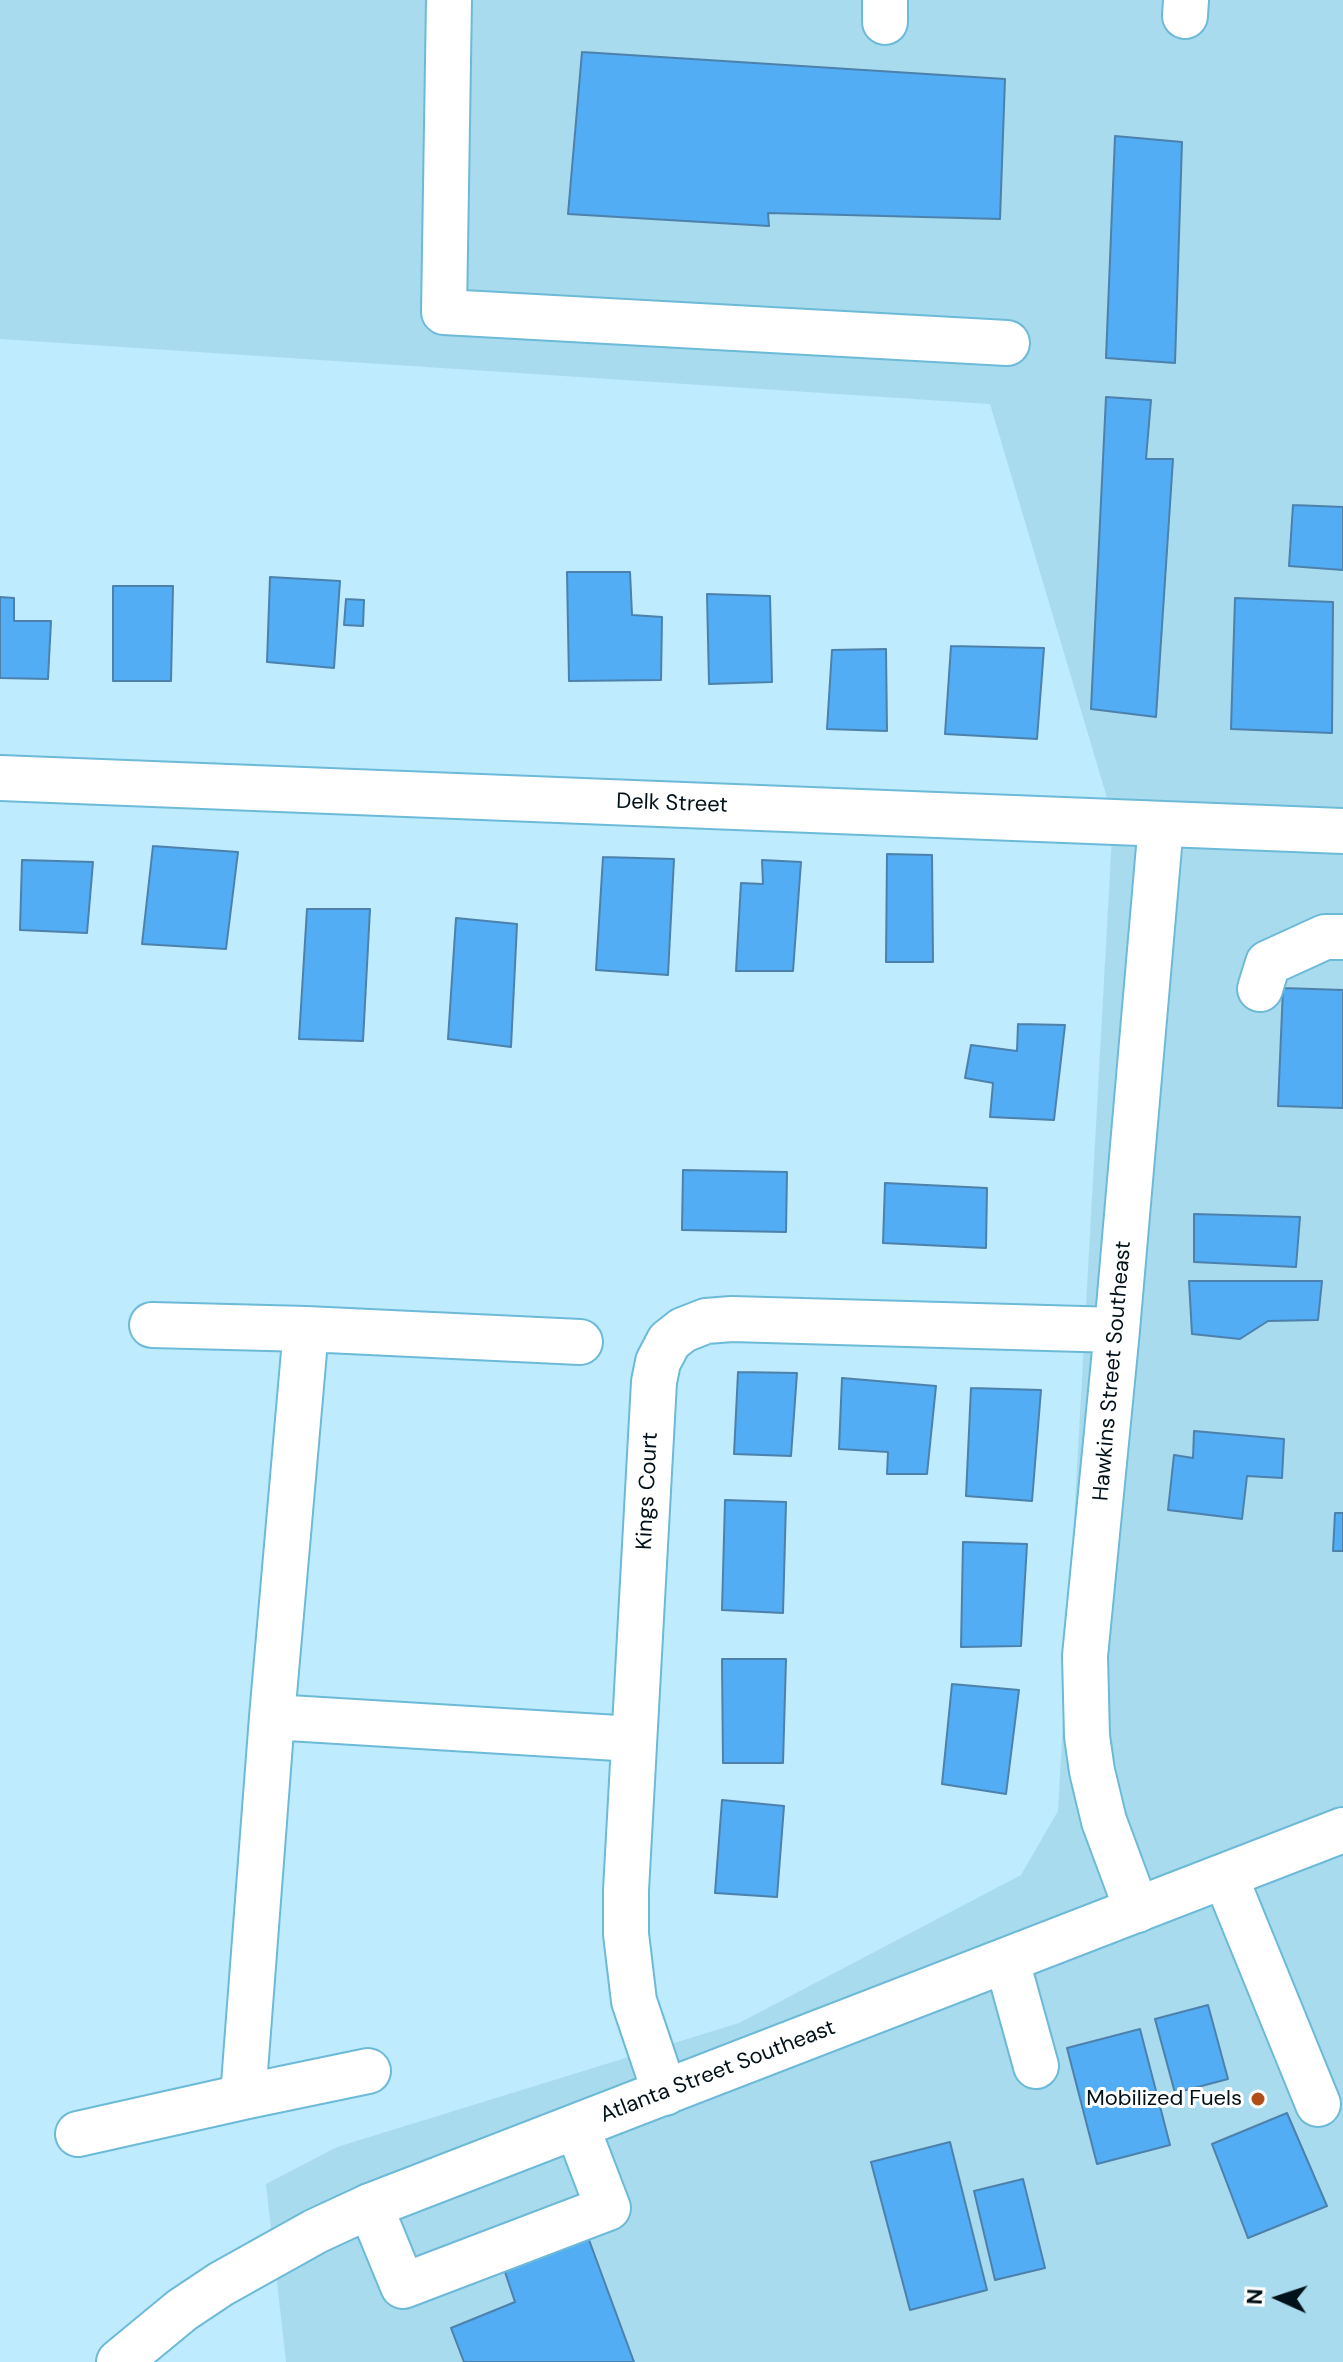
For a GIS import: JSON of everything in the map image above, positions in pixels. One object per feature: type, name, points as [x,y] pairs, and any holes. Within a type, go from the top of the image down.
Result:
[{"type":"street","points":[[449,0],[444,312],[1007,343]]},
{"type":"street","name":"Delk Street","points":[[0,778],[1343,831]]},
{"type":"street","name":"Hawkins Street Southeast","points":[[1137,1910],[1104,1821],[1092,1771],[1087,1736],[1085,1656],[1161,824]]},
{"type":"street","points":[[1260,989],[1268,963],[1325,937],[1343,937]]},
{"type":"street","name":"Kings Court","points":[[665,2093],[634,2001],[628,1967],[626,1890],[654,1382],[658,1362],[669,1341],[683,1330],[706,1321],[732,1319],[1117,1330]]},
{"type":"street","points":[[152,1325],[580,1342]]},
{"type":"street","points":[[243,2097],[306,1329]]},
{"type":"street","points":[[272,1717],[634,1739]]},
{"type":"street","name":"Atlanta Street Southeast","points":[[119,2362],[182,2310],[221,2284],[316,2231],[370,2206],[1343,1830]]},
{"type":"street","points":[[1225,1876],[1318,2104]]},
{"type":"street","points":[[1007,1961],[1036,2066]]},
{"type":"street","points":[[78,2134],[368,2071]]},
{"type":"street","points":[[370,2206],[403,2286],[608,2208],[577,2127]]},
{"type":"shaded area","points":[[0,0],[1343,0],[1343,2362],[286,2362],[266,2184],[337,2147],[739,2023],[1021,1875],[1058,1811],[1113,818],[990,404],[0,339]]},
{"type":"building","points":[[582,52],[1005,79],[1000,219],[768,213],[769,226],[568,214]]},
{"type":"building","points":[[1115,136],[1182,142],[1175,363],[1106,358]]},
{"type":"building","points":[[1106,397],[1151,400],[1146,459],[1173,459],[1156,717],[1091,709]]},
{"type":"building","points":[[1293,505],[1343,507],[1343,570],[1289,566]]},
{"type":"building","points":[[567,572],[630,572],[632,615],[662,617],[661,680],[569,681]]},
{"type":"building","points":[[270,577],[340,581],[334,668],[267,662]]},
{"type":"building","points":[[113,586],[173,586],[171,681],[113,681]]},
{"type":"building","points":[[707,594],[770,596],[772,682],[709,684]]},
{"type":"building","points":[[0,597],[14,598],[14,621],[51,621],[48,679],[0,678]]},
{"type":"building","points":[[1235,598],[1333,602],[1332,733],[1231,729]]},
{"type":"building","points":[[346,599],[364,600],[363,626],[344,625]]},
{"type":"building","points":[[951,646],[1044,648],[1037,739],[945,734]]},
{"type":"building","points":[[886,649],[887,731],[827,729],[832,650]]},
{"type":"building","points":[[153,846],[238,852],[226,949],[142,944]]},
{"type":"building","points":[[887,854],[932,855],[933,962],[886,962]]},
{"type":"building","points":[[603,857],[674,859],[668,975],[596,970]]},
{"type":"building","points":[[22,860],[93,862],[87,933],[20,930]]},
{"type":"building","points":[[762,860],[801,862],[793,971],[736,971],[741,883],[763,884]]},
{"type":"building","points":[[307,909],[370,909],[363,1041],[299,1039]]},
{"type":"building","points":[[456,918],[517,924],[511,1047],[448,1039]]},
{"type":"building","points":[[1283,988],[1343,990],[1343,1108],[1278,1106]]},
{"type":"building","points":[[1018,1024],[1065,1025],[1054,1120],[990,1117],[993,1083],[965,1078],[971,1045],[1017,1051]]},
{"type":"building","points":[[683,1170],[787,1172],[786,1232],[682,1230]]},
{"type":"building","points":[[885,1183],[987,1188],[986,1248],[883,1243]]},
{"type":"building","points":[[1194,1214],[1300,1217],[1296,1267],[1194,1262]]},
{"type":"building","points":[[1189,1281],[1322,1281],[1318,1320],[1268,1321],[1240,1339],[1192,1334]]},
{"type":"building","points":[[738,1372],[797,1373],[791,1456],[734,1454]]},
{"type":"building","points":[[842,1378],[936,1386],[927,1474],[887,1474],[888,1452],[839,1449]]},
{"type":"building","points":[[971,1388],[1041,1390],[1032,1501],[966,1496]]},
{"type":"building","points":[[1194,1431],[1284,1439],[1282,1478],[1247,1476],[1242,1519],[1168,1510],[1174,1455],[1193,1458]]},
{"type":"building","points":[[725,1500],[786,1502],[783,1613],[722,1610]]},
{"type":"building","points":[[1335,1513],[1343,1513],[1343,1551],[1333,1551]]},
{"type":"building","points":[[963,1542],[1027,1544],[1021,1646],[961,1647]]},
{"type":"building","points":[[722,1659],[786,1659],[783,1763],[723,1763]]},
{"type":"building","points":[[952,1684],[1019,1690],[1006,1794],[942,1784]]},
{"type":"building","points":[[722,1800],[784,1806],[777,1897],[715,1893]]},
{"type":"building","points":[[1208,2005],[1228,2079],[1175,2093],[1155,2019]]},
{"type":"building","points":[[1140,2029],[1170,2145],[1097,2164],[1067,2048]]},
{"type":"building","points":[[1287,2113],[1327,2206],[1248,2238],[1212,2144]]},
{"type":"building","points":[[950,2142],[987,2290],[910,2310],[871,2162]]},
{"type":"building","points":[[1023,2179],[1045,2268],[995,2280],[974,2191]]},
{"type":"building","points":[[585,2229],[634,2362],[464,2362],[451,2328],[515,2302],[503,2266]]},
{"type":"place","name":"Mobilized Fuels","points":[[1258,2099]]}]
